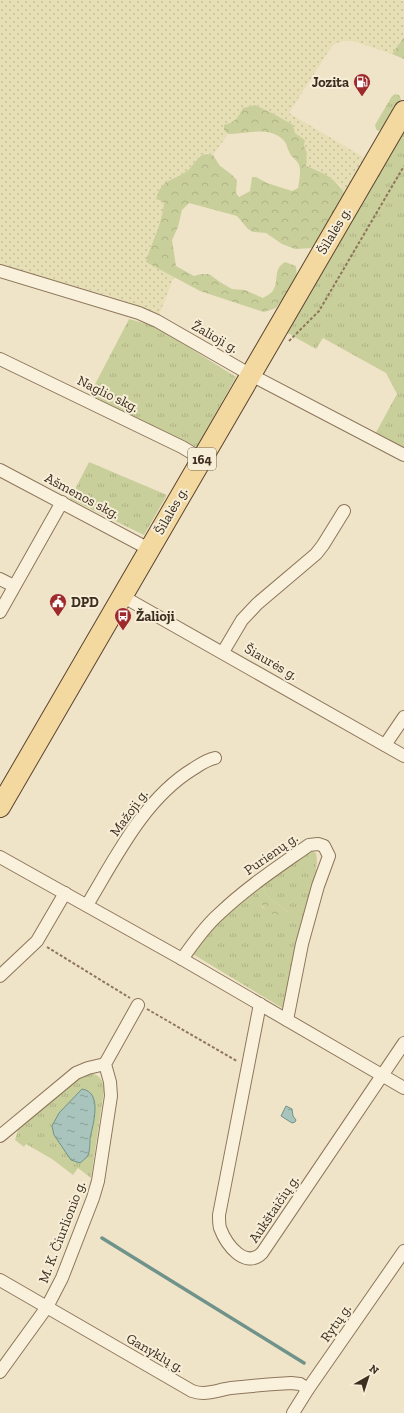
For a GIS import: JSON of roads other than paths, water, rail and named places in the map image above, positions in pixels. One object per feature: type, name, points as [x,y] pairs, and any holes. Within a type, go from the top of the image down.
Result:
[{"type":"main road","name":"Šilalės g.","points":[[0,807],[404,111]]},
{"type":"street","name":"Žalioji g.","points":[[0,271],[139,313],[157,321],[251,375],[404,454]]},
{"type":"street","name":"Naglio skg.","points":[[0,359],[182,447],[202,459]]},
{"type":"street","name":"Ašmenos skg.","points":[[0,470],[149,549]]},
{"type":"street","points":[[0,612],[62,502]]},
{"type":"street","points":[[223,652],[242,620],[257,604],[316,554],[323,546],[344,511]]},
{"type":"street","points":[[0,579],[14,586]]},
{"type":"street","name":"Šiaurės g.","points":[[122,596],[404,756]]},
{"type":"street","points":[[385,745],[404,717]]},
{"type":"street","name":"Mažoji g.","points":[[87,905],[140,820],[156,800],[187,772],[207,760],[215,758]]},
{"type":"street","name":"Purienų g.","points":[[182,959],[218,914],[237,898],[309,845],[318,844],[324,846],[329,856],[318,886],[302,944],[287,1020]]},
{"type":"street","points":[[0,856],[182,959],[404,1088]]},
{"type":"street","points":[[0,976],[37,941],[65,893]]},
{"type":"street","name":"Aukštaičių g.","points":[[260,1004],[219,1215],[220,1227],[224,1237],[238,1255],[248,1260],[258,1257],[262,1253],[404,1043]]},
{"type":"street","points":[[0,1136],[76,1073],[88,1068],[105,1064],[138,1005]]},
{"type":"street","name":"M. K. Čiurlionio g.","points":[[0,1372],[47,1307],[62,1278],[93,1198],[98,1181],[111,1096],[110,1082],[105,1064]]},
{"type":"street","name":"Rytų g.","points":[[293,1413],[308,1388],[404,1251]]},
{"type":"street","name":"Ganyklų g.","points":[[0,1280],[192,1391],[200,1394],[230,1388],[291,1383],[300,1384],[308,1388]]},
{"type":"water","points":[[82,1089],[88,1091],[93,1096],[95,1110],[89,1153],[80,1163],[71,1160],[54,1135],[52,1126],[59,1113]]},
{"type":"water","points":[[286,1106],[292,1109],[293,1116],[296,1120],[295,1122],[292,1123],[281,1116]]},
{"type":"waterway","points":[[102,1238],[304,1363]]},
{"type":"place","name":"Jozita","points":[[362,97]]},
{"type":"place","name":"DPD","points":[[58,617]]},
{"type":"place","name":"Žalioji","points":[[123,631]]}]
